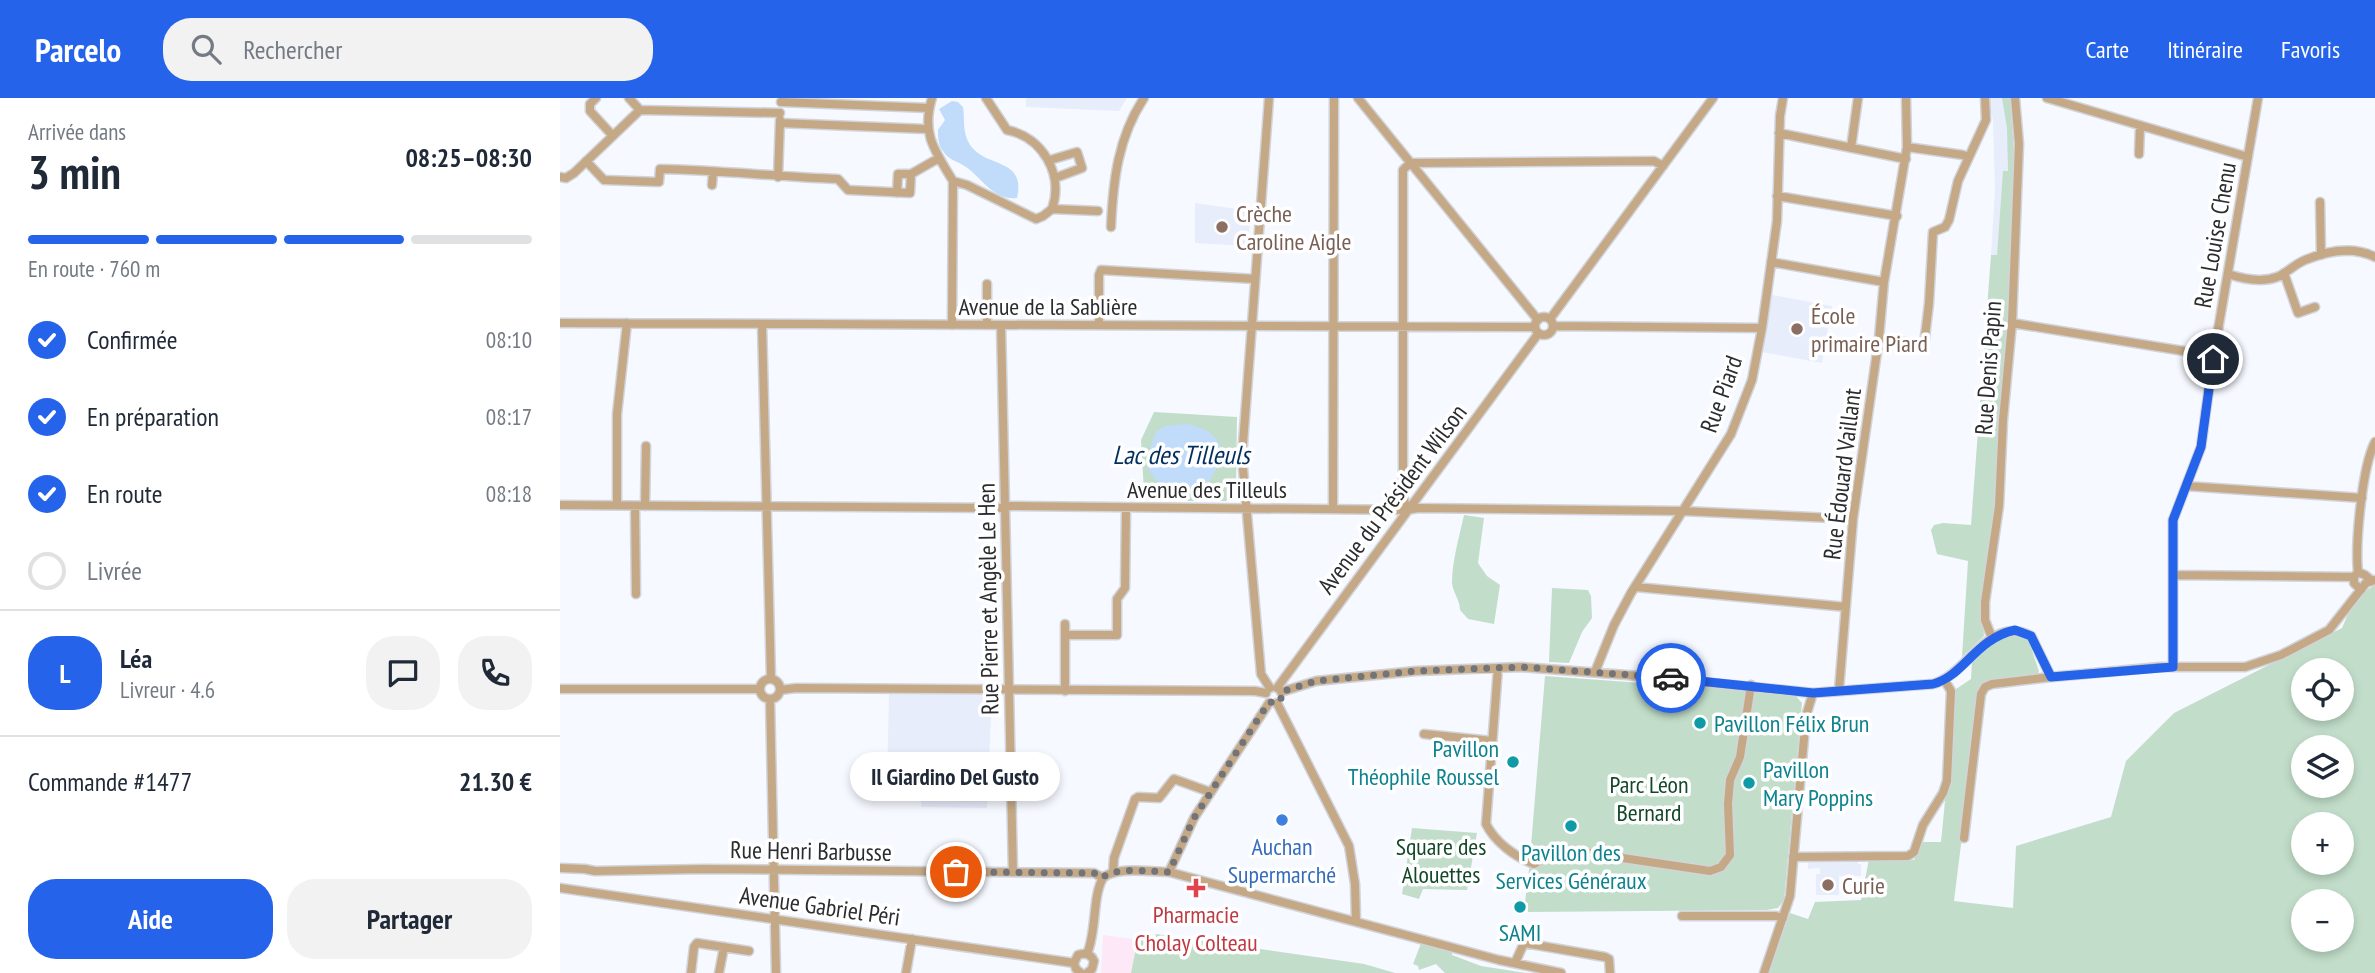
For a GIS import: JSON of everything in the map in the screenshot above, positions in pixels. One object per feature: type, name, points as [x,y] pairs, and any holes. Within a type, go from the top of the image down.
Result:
[{"type":"street","points":[[596,98],[590,104],[590,111],[612,136]]},
{"type":"street","points":[[629,98],[640,110]]},
{"type":"street","points":[[932,98],[926,129],[953,181],[952,325]]},
{"type":"street","points":[[953,181],[967,185],[1036,219],[1052,209],[1055,178],[1050,160],[1023,136],[1007,130],[986,98]]},
{"type":"street","points":[[1111,227],[1113,181],[1122,142],[1144,98]]},
{"type":"street","points":[[1269,98],[1242,457],[1261,674],[1349,846],[1355,884],[1356,921]]},
{"type":"street","points":[[1333,509],[1334,98]]},
{"type":"street","points":[[1358,98],[1537,327],[1547,335],[1552,332],[1552,322],[1713,98]]},
{"type":"street","name":"Rue Piard","points":[[1595,671],[1614,625],[1731,434],[1752,380],[1777,221],[1779,133],[1783,98]]},
{"type":"street","points":[[1851,148],[1858,98]]},
{"type":"street","name":"Rue Édouard Vaillant","points":[[1839,690],[1853,519],[1879,338],[1884,282],[1906,159],[1906,98]]},
{"type":"street","points":[[1879,338],[1924,345],[1933,232],[1945,227],[1949,220],[1958,181],[1986,120],[1985,98]]},
{"type":"street","name":"Rue Denis Papin","points":[[1992,638],[1985,620],[1985,602],[1999,506],[2003,419],[2012,323],[2019,144],[2015,98]]},
{"type":"street","points":[[2048,98],[2248,157]]},
{"type":"street","name":"Rue Louise Chenu","points":[[2173,667],[2173,520],[2201,447],[2213,359],[2258,98]]},
{"type":"street","points":[[778,177],[781,100],[929,108]]},
{"type":"street","points":[[560,177],[566,178],[574,173],[640,110],[780,113]]},
{"type":"street","points":[[780,123],[926,129]]},
{"type":"street","points":[[2139,154],[2140,126]]},
{"type":"street","points":[[1779,133],[1906,159]]},
{"type":"street","points":[[1907,147],[1968,157]]},
{"type":"street","points":[[1050,160],[1077,152],[1082,168],[1055,178]]},
{"type":"street","points":[[894,192],[898,174],[911,174],[939,158]]},
{"type":"street","points":[[586,161],[604,180],[659,182],[660,169],[838,179],[849,190],[910,193],[911,174]]},
{"type":"street","points":[[1407,510],[1403,496],[1403,170],[1410,163],[1654,162],[1663,166]]},
{"type":"street","points":[[712,185],[713,172]]},
{"type":"street","points":[[1777,196],[1897,216]]},
{"type":"street","points":[[2320,202],[2322,255]]},
{"type":"street","points":[[1052,209],[1098,211]]},
{"type":"street","points":[[2228,274],[2255,281],[2276,278],[2304,260],[2322,255],[2357,249],[2375,255]]},
{"type":"street","points":[[1771,262],[1884,282]]},
{"type":"street","points":[[1099,325],[1101,270],[1255,279]]},
{"type":"street","points":[[2284,273],[2298,313],[2315,307]]},
{"type":"street","points":[[987,325],[988,284]]},
{"type":"street","name":"Avenue de la Sablière","points":[[560,323],[1537,327],[1544,317],[1552,322]]},
{"type":"street","points":[[1552,322],[1762,328]]},
{"type":"street","points":[[617,506],[617,414],[627,323]]},
{"type":"street","points":[[2012,323],[2202,354],[2213,359]]},
{"type":"street","points":[[762,324],[771,679]]},
{"type":"street","name":"Rue Pierre et Angèle Le Hen","points":[[1001,325],[1013,872]]},
{"type":"street","name":"Avenue du Président Wilson","points":[[1169,872],[1194,818],[1273,695],[1537,327]]},
{"type":"street","points":[[2361,590],[2354,583],[2362,498],[2368,456],[2375,442]]},
{"type":"street","points":[[645,506],[646,446]]},
{"type":"street","points":[[2186,486],[2362,498]]},
{"type":"street","name":"Avenue des Tilleuls","points":[[560,505],[1418,508],[1682,511],[1853,519]]},
{"type":"street","points":[[635,506],[636,594]]},
{"type":"street","points":[[1117,645],[1117,599],[1125,588],[1126,509]]},
{"type":"street","points":[[2173,575],[2365,575],[2373,580]]},
{"type":"street","points":[[1964,838],[1981,694],[1985,687],[2051,677],[2173,667],[2245,667],[2281,654],[2329,630],[2367,583],[2373,580]]},
{"type":"street","points":[[1636,587],[1846,607]]},
{"type":"street","points":[[1065,624],[1065,691]]},
{"type":"street","points":[[780,690],[1255,691],[1273,695],[1316,681],[1416,671],[1522,667],[1595,671],[1813,693],[1945,681],[1992,638],[2015,630],[2031,636],[2051,677]]},
{"type":"street","points":[[1065,635],[1117,635]]},
{"type":"street","points":[[1497,668],[1486,824],[1518,858],[1534,864],[1562,849],[1710,871],[1721,867],[1730,855],[1730,780],[1740,757],[1751,685]]},
{"type":"street","points":[[771,679],[779,684],[780,690],[776,697],[770,699],[762,695],[760,689],[762,683],[771,679]]},
{"type":"street","points":[[1793,857],[1908,856],[1914,852],[1923,825],[1943,793],[1947,781],[1951,691],[1945,681]]},
{"type":"street","points":[[560,689],[760,689]]},
{"type":"street","points":[[1764,973],[1790,896],[1806,716],[1813,693]]},
{"type":"street","points":[[770,699],[776,973]]},
{"type":"street","points":[[1424,734],[1492,741]]},
{"type":"street","points":[[1113,873],[1114,858],[1135,799],[1159,798],[1174,779],[1210,792]]},
{"type":"street","name":"Rue Henri Barbusse","points":[[560,869],[634,872],[774,870],[1094,873],[1102,878]]},
{"type":"street","points":[[1087,954],[1102,878],[1113,873],[1169,872],[1561,973]]},
{"type":"street","name":"Avenue Gabriel Péri","points":[[560,888],[1074,963]]},
{"type":"street","points":[[1682,916],[1783,918]]},
{"type":"street","points":[[906,973],[912,939]]},
{"type":"street","points":[[691,973],[694,947],[697,943],[749,951]]},
{"type":"street","points":[[1515,963],[1524,943],[1605,957],[1609,959],[1609,973]]},
{"type":"street","points":[[719,973],[724,947]]},
{"type":"street","points":[[1081,973],[1074,963],[1078,955],[1087,954],[1094,964],[1088,973]]},
{"type":"shaded area","points":[[1026,98],[1127,98],[1119,111],[1026,107]]},
{"type":"shaded area","points":[[1988,98],[2010,98],[2014,151],[2008,256],[1991,255],[1995,189],[1993,120]]},
{"type":"shaded area","name":"Crèche Caroline Aigle","points":[[1195,203],[1251,211],[1248,246],[1195,243]]},
{"type":"shaded area","name":"École primaire Piard","points":[[1772,295],[1832,306],[1822,363],[1762,352]]},
{"type":"shaded area","points":[[889,693],[992,694],[987,808],[921,807],[921,781],[887,780]]},
{"type":"shaded area","name":"Curie","points":[[1858,859],[1861,876],[1839,876],[1839,895],[1816,895],[1816,874],[1820,874],[1820,868],[1808,869],[1808,860]]},
{"type":"shaded area","points":[[1156,934],[1364,964],[1395,973],[1101,973],[1103,935],[1155,942]]},
{"type":"green space","points":[[2002,98],[2010,98],[2014,151],[2007,322],[1994,505],[1982,610],[1984,636],[1962,657],[1968,561],[1937,554],[1931,530],[1934,525],[1943,523],[1971,525],[1991,255],[1997,255],[2003,171],[2008,171],[2007,128]]},
{"type":"green space","points":[[1154,412],[1237,417],[1236,491],[1226,501],[1150,501],[1144,492],[1141,440]]},
{"type":"green space","points":[[1464,515],[1484,518],[1478,563],[1487,576],[1500,585],[1494,624],[1468,619],[1460,610],[1453,587],[1454,558]]},
{"type":"green space","points":[[2375,585],[2375,973],[1769,973],[1790,913],[1808,919],[1815,902],[1861,900],[1869,859],[1914,860],[1922,842],[1941,842],[1956,689],[1971,679],[1972,661],[1997,639],[2010,635],[2028,639],[2039,671],[2037,676],[1981,684],[1954,901],[2013,908],[2016,846],[2111,817],[2126,761],[2174,713],[2342,628],[2355,598]]},
{"type":"green space","points":[[1552,588],[1588,590],[1591,596],[1592,618],[1582,632],[1569,663],[1549,662]]},
{"type":"green space","name":"Parc Léon Bernard","points":[[1545,676],[1794,694],[1802,703],[1784,900],[1778,908],[1528,912],[1528,903],[1525,902]]},
{"type":"green space","name":"Square des Alouettes","points":[[1412,828],[1477,833],[1467,890],[1423,889],[1419,899],[1402,894]]},
{"type":"green space","points":[[1156,934],[1364,964],[1395,973],[1131,973],[1138,939],[1155,942]]},
{"type":"green space","points":[[1422,941],[1452,951],[1452,955],[1481,966],[1526,973],[1445,973],[1436,964],[1419,970],[1418,966],[1413,964]]},
{"type":"water","points":[[952,101],[963,107],[965,131],[970,145],[986,158],[1011,170],[1016,176],[1017,198],[1009,198],[995,192],[941,149],[938,130],[945,120],[939,109]]},
{"type":"water","name":"Lac des Tilleuls","points":[[1187,424],[1208,432],[1221,448],[1213,474],[1209,481],[1202,485],[1160,485],[1147,468],[1148,453],[1156,432],[1165,426]]},
{"type":"way so far","points":[[956,872],[1094,873],[1102,878],[1107,874],[1130,871],[1169,872],[1194,818],[1269,702],[1277,703],[1281,700],[1281,692],[1296,686],[1316,681],[1416,671],[1522,667],[1671,678]]},
{"type":"place","name":"Crèche Caroline Aigle","points":[[1222,227]]},
{"type":"place","name":"École primaire Piard","points":[[1797,329]]},
{"type":"place","name":"Pavillon Félix Brun","points":[[1700,723]]},
{"type":"place","name":"Pavillon Théophile Roussel","points":[[1513,762]]},
{"type":"place","name":"Pavillon Mary Poppins","points":[[1749,783]]},
{"type":"place","name":"Auchan Supermarché","points":[[1282,820]]},
{"type":"place","name":"Pavillon des Services Généraux","points":[[1571,826]]},
{"type":"place","name":"Il Giardino Del Gusto","points":[[956,872]]},
{"type":"place","name":"Curie","points":[[1828,885]]},
{"type":"place","name":"Pharmacie Cholay Colteau","points":[[1196,888]]},
{"type":"place","name":"SAMI","points":[[1520,907]]},
{"type":"route","points":[[1671,678],[1813,693],[1933,684],[1945,681],[1992,638],[2015,630],[2031,636],[2051,677],[2173,667],[2173,520],[2201,447],[2213,359]]}]
